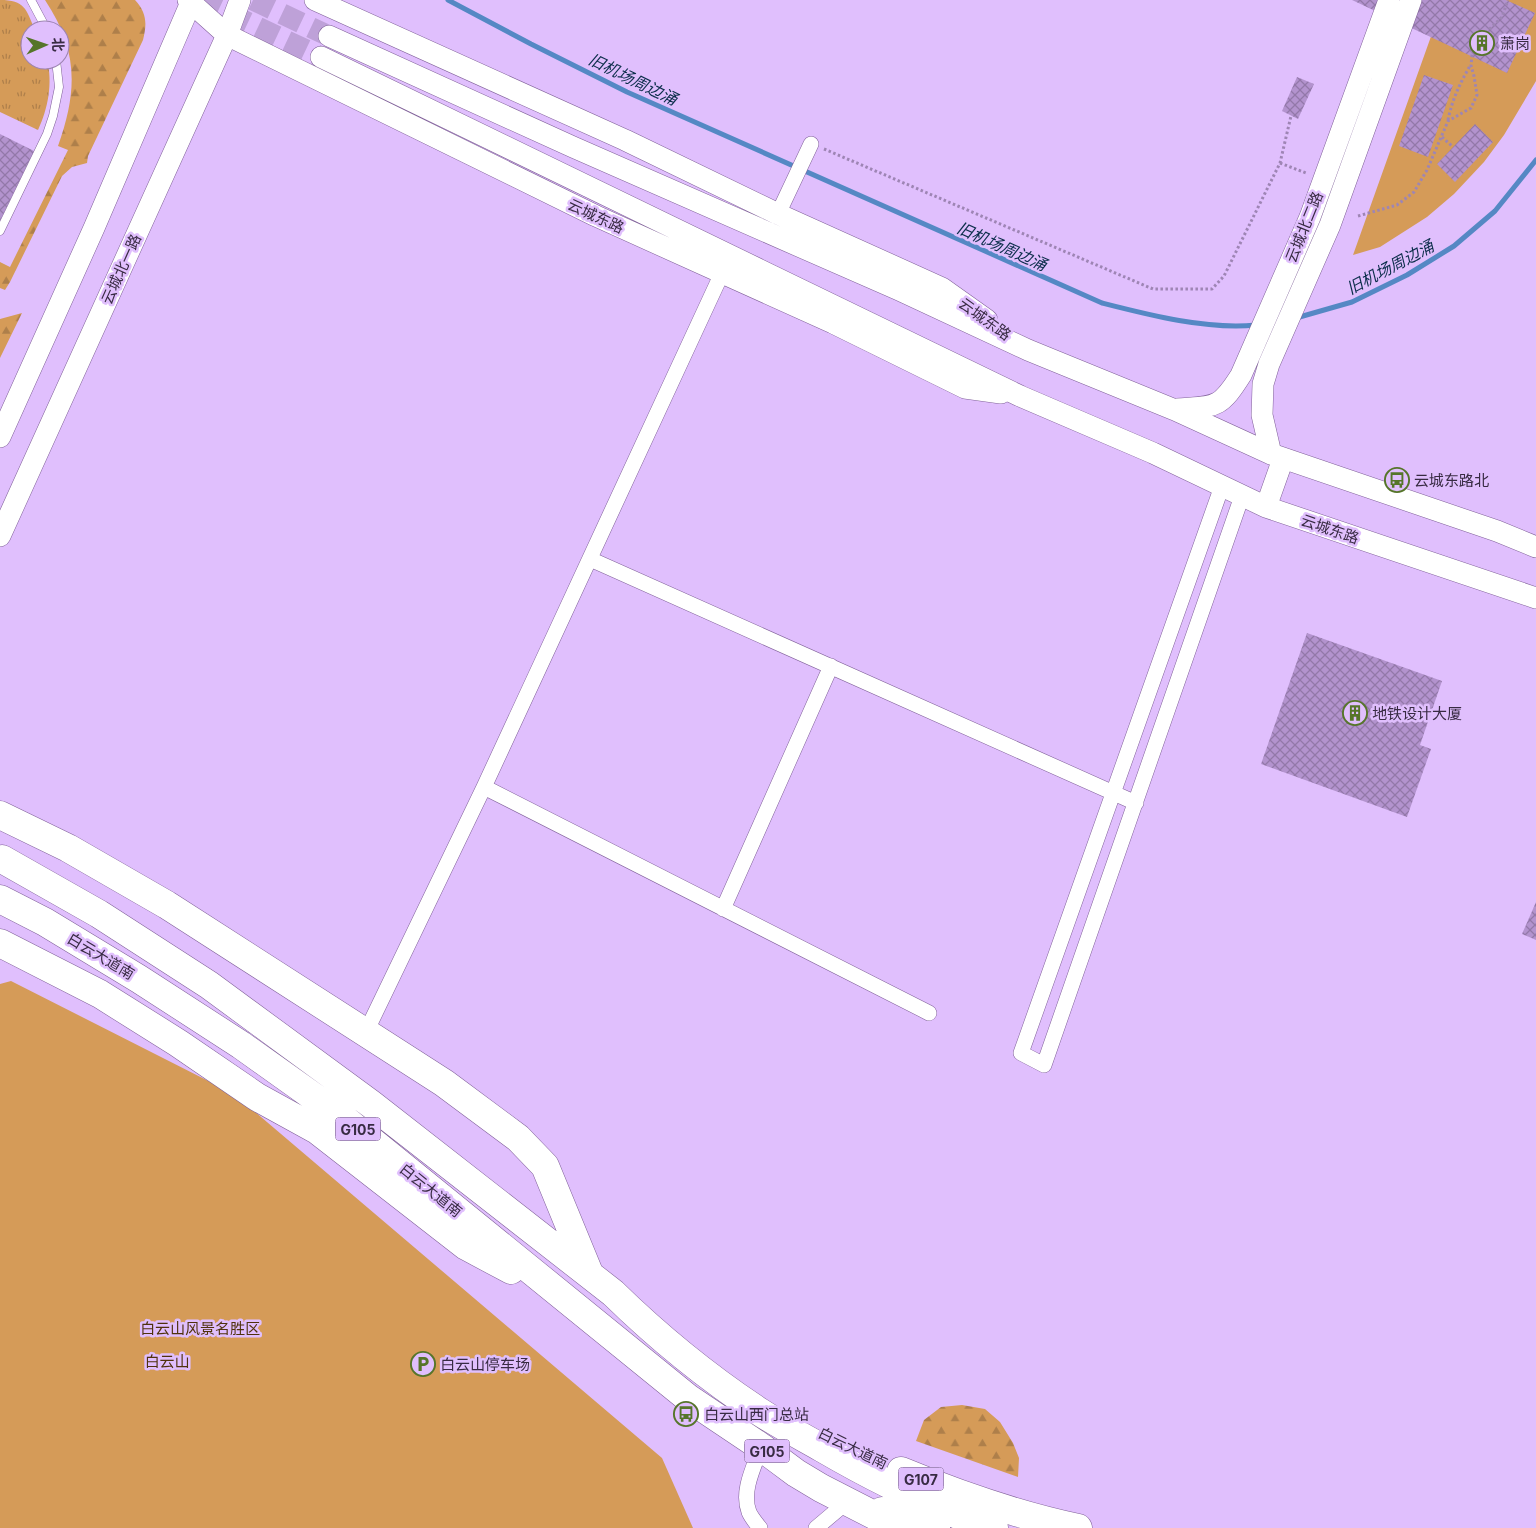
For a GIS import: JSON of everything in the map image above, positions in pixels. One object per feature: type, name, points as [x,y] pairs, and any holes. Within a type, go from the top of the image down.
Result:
[{"type":"highway","points":[[0,814],[68,848],[167,905],[444,1083],[518,1138],[545,1166],[569,1222],[588,1274]]},
{"type":"highway","name":"白云大道南","points":[[2,859],[98,914],[209,985],[371,1104],[613,1292],[646,1325],[718,1382],[769,1417],[852,1466],[904,1493],[950,1513],[994,1528]]},
{"type":"highway","name":"白云大道南","points":[[0,899],[45,922],[139,979],[241,1045],[342,1117],[688,1398],[796,1473],[899,1528]]},
{"type":"highway","points":[[0,943],[100,994],[178,1042],[257,1097],[317,1130],[466,1246],[560,1295]]},
{"type":"highway","name":"白云大道南","points":[[769,1417],[820,1430],[896,1469],[978,1502],[1078,1528]]},
{"type":"highway","name":"白云大道南","points":[[848,1501],[936,1528]]},
{"type":"street","name":"云城北一路","points":[[0,536],[227,35],[240,0]]},
{"type":"street","name":"云城东路","points":[[315,0],[335,6],[625,140],[782,206],[942,288],[1028,350]]},
{"type":"street","name":"云城北二路","points":[[1175,410],[1214,406],[1220,402],[1232,388],[1249,358],[1310,217],[1389,0]]},
{"type":"street","name":"云城北二路","points":[[1277,456],[1262,415],[1262,384],[1330,225],[1411,0]]},
{"type":"street","name":"云城东路","points":[[190,1],[227,35],[596,216],[833,323],[964,388],[1020,396]]},
{"type":"street","points":[[0,437],[90,237],[190,1]]},
{"type":"street","name":"云城东路","points":[[329,36],[573,147],[899,290],[1028,350],[1175,410],[1277,456],[1497,531],[1536,547]]},
{"type":"street","name":"云城东路","points":[[321,57],[1020,396],[1153,453],[1266,507],[1536,598]]},
{"type":"street","points":[[782,206],[811,144]]},
{"type":"street","points":[[1310,217],[1330,225]]},
{"type":"street","points":[[366,1032],[484,787],[722,273]]},
{"type":"street","points":[[1266,507],[1277,456]]},
{"type":"street","points":[[1222,486],[1021,1053],[1044,1065],[1242,496]]},
{"type":"street","points":[[590,559],[1136,803]]},
{"type":"street","points":[[723,909],[831,666]]},
{"type":"street","points":[[484,787],[928,1013]]},
{"type":"street","points":[[760,1528],[749,1512],[747,1497],[748,1484],[761,1447]]},
{"type":"street","points":[[816,1528],[848,1501]]},
{"type":"lane","points":[[31,0],[42,20]]},
{"type":"lane","points":[[0,230],[54,116],[59,87],[57,70]]},
{"type":"path","points":[[1358,216],[1397,205],[1414,192],[1428,170],[1442,138],[1451,105],[1461,80],[1470,66],[1473,45],[1502,17],[1508,0]]},
{"type":"path","points":[[1448,121],[1471,108],[1474,101],[1476,95],[1474,76],[1470,66]]},
{"type":"path","points":[[811,144],[1153,289],[1212,289],[1224,276],[1280,162],[1291,116]]},
{"type":"path","points":[[1442,138],[1454,147]]},
{"type":"path","points":[[1280,162],[1323,180]]},
{"type":"green space","points":[[0,0],[8,0],[24,7],[31,20],[20,20],[20,70],[49,70],[50,78],[48,96],[38,130],[0,112]]},
{"type":"green space","points":[[45,0],[135,0],[144,14],[145,29],[143,40],[88,156],[87,163],[72,167],[62,176],[5,290],[0,288],[0,262],[10,267],[68,150],[58,146],[65,126],[71,88],[70,20],[57,20]]},
{"type":"green space","points":[[1444,0],[1536,0],[1536,81],[1504,135],[1484,162],[1454,194],[1427,217],[1380,247],[1353,255]]},
{"type":"green space","points":[[22,313],[0,358],[0,319]]},
{"type":"green space","name":"白云山风景名胜区","points":[[11,981],[234,1094],[662,1458],[693,1528],[0,1528],[0,984]]},
{"type":"green space","points":[[962,1405],[985,1409],[1000,1422],[1013,1443],[1019,1458],[1018,1477],[916,1441],[924,1420],[941,1407]]},
{"type":"building","name":"萧岗","points":[[1352,0],[1506,0],[1535,13],[1507,73]]},
{"type":"building","points":[[1424,75],[1453,85],[1428,157],[1399,146]]},
{"type":"building","points":[[1297,77],[1314,84],[1298,119],[1282,111]]},
{"type":"building","points":[[1475,124],[1493,142],[1455,182],[1437,164]]},
{"type":"building","points":[[0,134],[34,151],[0,221]]},
{"type":"building","name":"地铁设计大厦","points":[[1307,633],[1442,681],[1420,745],[1431,749],[1407,817],[1261,764]]},
{"type":"building","points":[[1536,902],[1536,940],[1522,934]]},
{"type":"waterway","name":"旧机场周边涌","points":[[448,0],[627,92],[1102,303],[1158,317],[1198,323],[1237,326],[1256,325]]},
{"type":"waterway","name":"旧机场周边涌","points":[[1296,318],[1352,302],[1407,275],[1454,246],[1495,211],[1536,160]]},
{"type":"tunnel","points":[[200,0],[321,57]]},
{"type":"tunnel","points":[[253,0],[329,36]]},
{"type":"place","name":"萧岗","points":[[1482,43]]},
{"type":"place","name":"云城东路北","points":[[1397,480]]},
{"type":"place","name":"地铁设计大厦","points":[[1355,713]]},
{"type":"place","name":"白云山停车场","points":[[423,1364]]},
{"type":"place","name":"白云山西门总站","points":[[686,1414]]},
{"type":"park label","name":"白云山","points":[[167,1361]]}]
